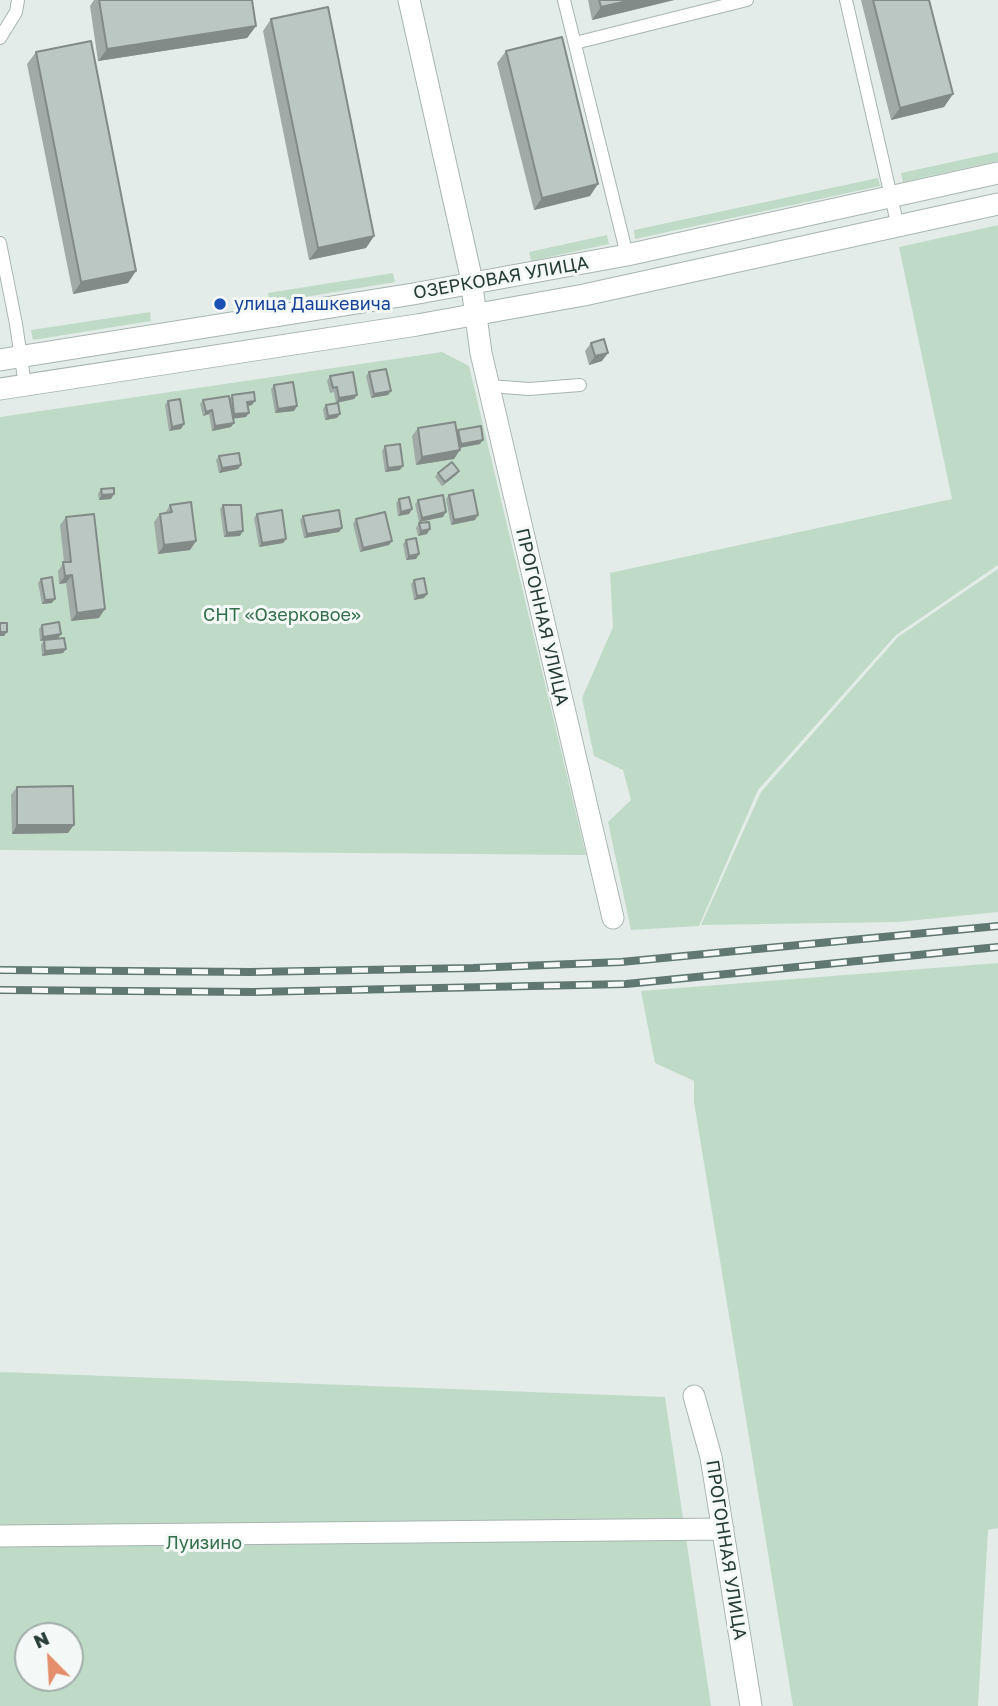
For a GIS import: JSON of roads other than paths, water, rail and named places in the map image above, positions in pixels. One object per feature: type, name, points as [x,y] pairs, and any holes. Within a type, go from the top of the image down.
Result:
[{"type":"street","points":[[409,0],[472,284],[476,314]]},
{"type":"street","name":"ОЗЕРКОВАЯ УЛИЦА","points":[[11,358],[472,284],[627,255],[998,173]]},
{"type":"street","name":"ОЗЕРКОВАЯ УЛИЦА","points":[[0,389],[584,295],[998,204]]},
{"type":"street","name":"ПРОГОННАЯ УЛИЦА","points":[[476,314],[481,352],[612,918]]},
{"type":"street","name":"ПРОГОННАЯ УЛИЦА","points":[[694,1396],[711,1457],[751,1706]]},
{"type":"street","points":[[0,1536],[723,1529]]},
{"type":"lane","points":[[0,38],[16,12],[18,0]]},
{"type":"lane","points":[[564,0],[627,255]]},
{"type":"lane","points":[[575,43],[747,0]]},
{"type":"lane","points":[[846,0],[898,227]]},
{"type":"lane","points":[[0,243],[11,358],[25,385]]},
{"type":"lane","points":[[489,386],[529,389],[580,385]]},
{"type":"railway","points":[[0,970],[251,972],[621,962],[998,926]]},
{"type":"railway","points":[[0,990],[253,992],[626,984],[998,947]]},
{"type":"place","name":"улица Дашкевича","points":[[220,304]]},
{"type":"park label","name":"СНТ «Озерковое»","points":[[282,615]]},
{"type":"park label","name":"Луизино","points":[[204,1543]]}]
